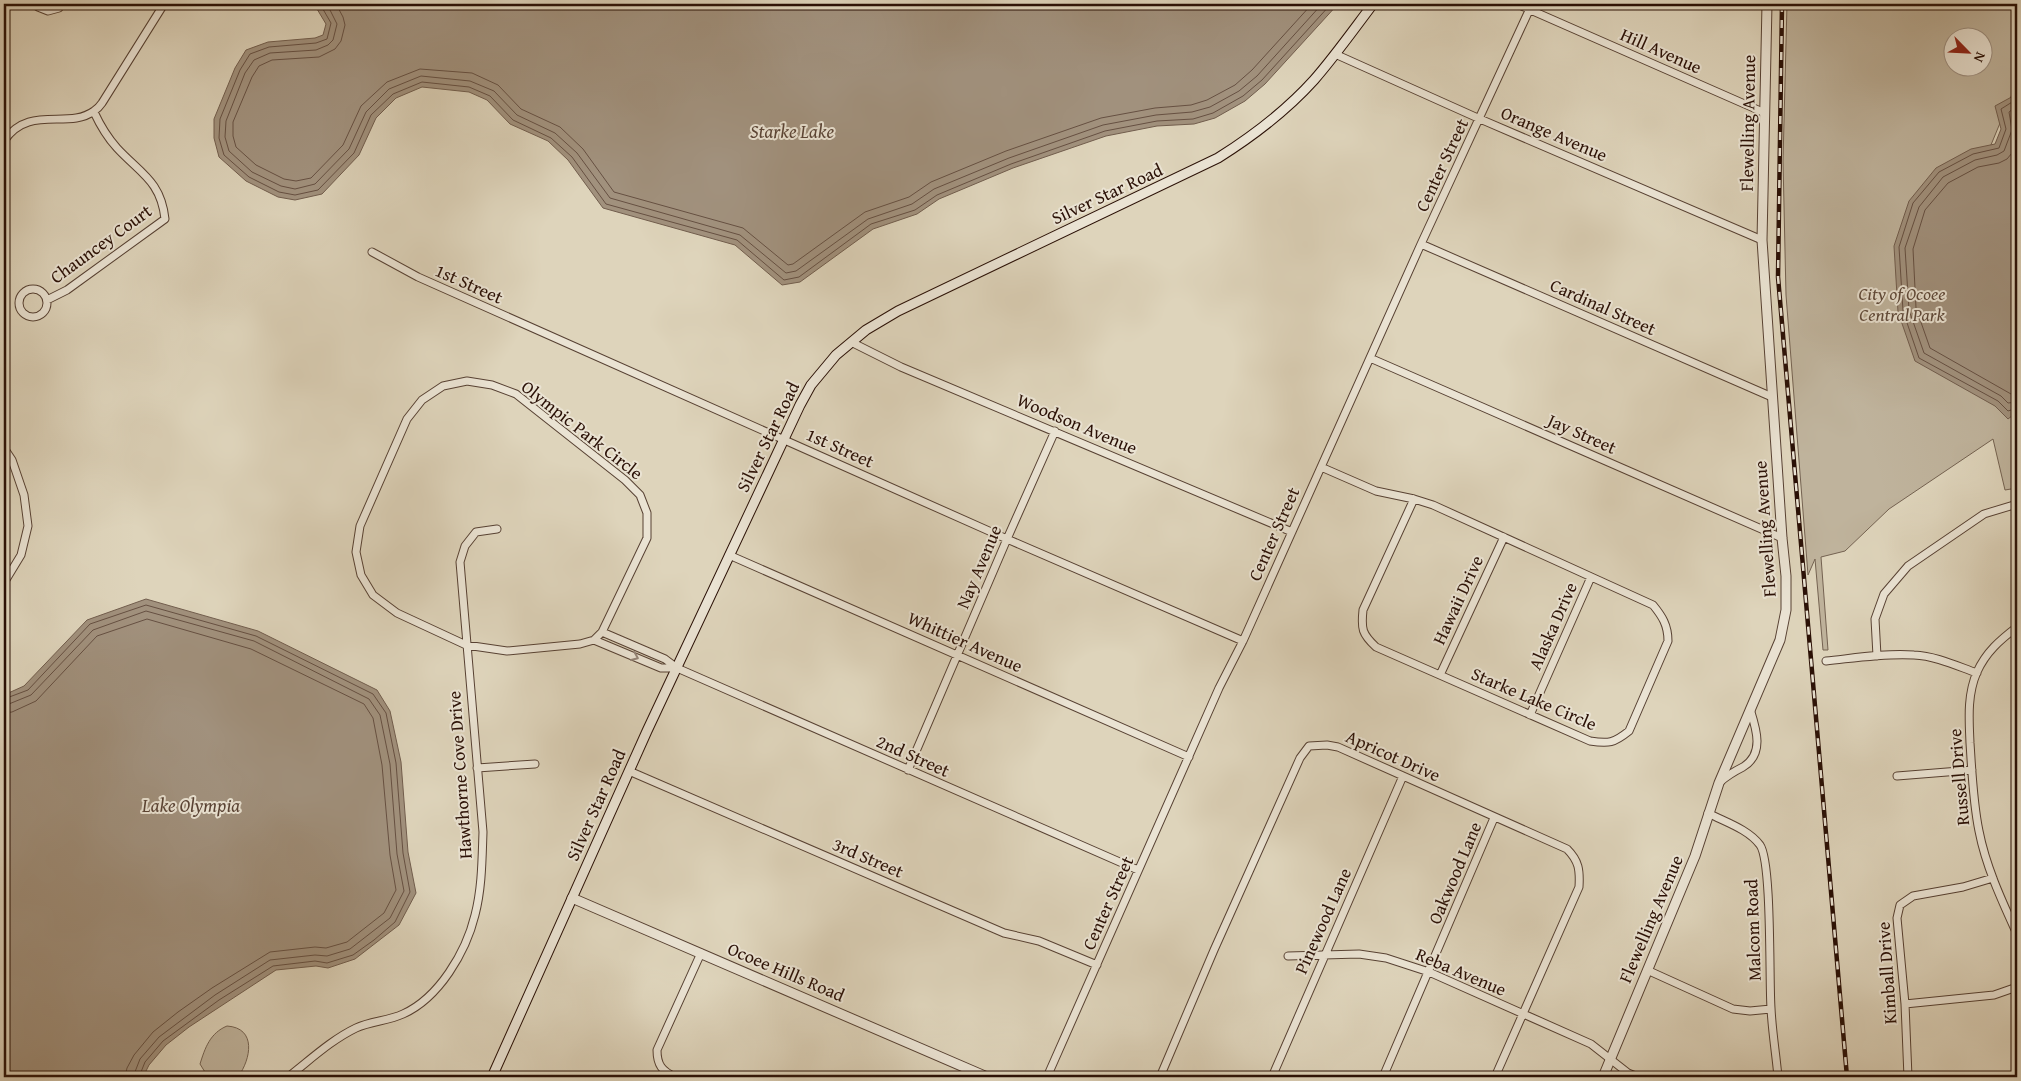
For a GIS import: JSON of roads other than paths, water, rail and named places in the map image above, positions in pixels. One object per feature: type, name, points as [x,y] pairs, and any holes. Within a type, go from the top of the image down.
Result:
[{"type":"street","points":[[37,4],[38,7],[48,11],[59,8],[61,4]]},
{"type":"street","points":[[5,135],[20,125],[41,119],[80,117],[94,112],[102,103],[164,4]]},
{"type":"street","name":"Silver Star Road","points":[[492,1077],[676,668],[811,385],[834,357],[851,342],[866,330],[898,311],[1218,158],[1251,137],[1313,81],[1373,4]]},
{"type":"street","name":"Hill Avenue","points":[[1517,4],[1530,6],[1765,113]]},
{"type":"street","name":"Flewelling Avenue","points":[[1603,1077],[1695,856],[1719,783],[1780,640],[1786,610],[1786,576],[1762,240],[1767,4]]},
{"type":"street","name":"Center Street","points":[[1047,1077],[1189,756],[1243,641],[1530,6]]},
{"type":"street","name":"Orange Avenue","points":[[1335,54],[1480,119],[1762,240]]},
{"type":"street","name":"Chauncey Court","points":[[47,300],[67,290],[165,220],[163,203],[154,184],[116,147],[101,128],[94,112]]},
{"type":"street","name":"Cardinal Street","points":[[1421,244],[1772,397]]},
{"type":"street","name":"1st Street","points":[[372,252],[418,278],[1007,539],[1243,641]]},
{"type":"street","name":"Chauncey Court","points":[[30,289],[41,290],[47,300],[46,311],[37,318],[26,316],[19,307],[20,296],[30,289]]},
{"type":"street","name":"Woodson Avenue","points":[[851,342],[900,367],[1292,532]]},
{"type":"street","name":"Jay Street","points":[[1370,358],[1782,538]]},
{"type":"street","name":"Olympic Park Circle","points":[[468,382],[492,384],[516,394],[625,480],[640,495],[647,513],[647,538],[602,632],[594,640],[580,644],[507,652],[466,644],[396,612],[374,595],[361,575],[356,552],[360,526],[408,419],[422,400],[442,386],[468,382]]},
{"type":"street","name":"Nay Avenue","points":[[908,770],[1055,431]]},
{"type":"street","points":[[4,448],[12,460],[24,495],[28,526],[21,555],[4,583]]},
{"type":"street","name":"Starke Lake Circle","points":[[1321,467],[1376,491],[1414,499],[1434,505],[1653,605],[1662,617],[1668,630],[1668,640],[1629,731],[1618,740],[1606,744],[1590,741],[1376,647],[1366,638],[1361,627],[1363,610],[1414,499]]},
{"type":"street","points":[[1877,656],[1875,620],[1884,594],[1908,566],[1984,514],[2017,504]]},
{"type":"street","name":"Hawthorne Cove Drive","points":[[288,1077],[326,1047],[356,1028],[404,1014],[425,1000],[446,979],[461,952],[475,916],[481,870],[483,832],[460,562],[465,546],[476,532],[497,529]]},
{"type":"street","name":"Hawaii Drive","points":[[1440,675],[1504,537]]},
{"type":"street","name":"Whittier Avenue","points":[[729,555],[1189,756]]},
{"type":"street","name":"Alaska Drive","points":[[1530,715],[1591,577]]},
{"type":"street","name":"Russell Drive","points":[[2017,627],[1998,641],[1988,654],[1977,673],[1968,702],[1972,770],[1979,831],[1993,878],[2017,934]]},
{"type":"street","points":[[602,632],[665,659],[676,668]]},
{"type":"street","points":[[594,640],[661,668],[676,668]]},
{"type":"street","points":[[1826,661],[1877,656],[1916,655],[1940,660],[1977,673]]},
{"type":"street","name":"2nd Street","points":[[676,668],[1138,870]]},
{"type":"street","points":[[1719,783],[1744,766],[1755,754],[1758,735],[1750,709]]},
{"type":"street","name":"Apricot Drive","points":[[1160,1077],[1300,758],[1309,746],[1327,745],[1338,747],[1567,849],[1576,858],[1580,874],[1579,887],[1495,1077]]},
{"type":"street","points":[[477,768],[535,764]]},
{"type":"street","points":[[1897,776],[1972,770]]},
{"type":"street","name":"3rd Street","points":[[629,771],[1004,933],[1039,940],[1097,965]]},
{"type":"street","name":"Pinewood Lane","points":[[1272,1077],[1403,776]]},
{"type":"street","name":"Malcom Road","points":[[1708,813],[1750,834],[1761,846],[1764,854],[1767,884],[1771,1009],[1778,1077]]},
{"type":"street","name":"Oakwood Lane","points":[[1383,1077],[1494,818]]},
{"type":"street","name":"Kimball Drive","points":[[1908,1077],[1905,1004],[1897,918],[1900,905],[1913,896],[1963,887],[1993,878]]},
{"type":"street","name":"Ocoee Hills Road","points":[[572,898],[987,1077]]},
{"type":"street","points":[[675,1077],[665,1073],[657,1062],[657,1050],[701,953]]},
{"type":"street","name":"Reba Avenue","points":[[1288,956],[1359,954],[1386,958],[1429,972],[1590,1044],[1611,1059]]},
{"type":"street","points":[[1647,970],[1733,1009],[1750,1011],[1771,1009]]},
{"type":"street","points":[[1905,1004],[1994,995],[2017,988]]},
{"type":"street","points":[[1611,1059],[1628,1073],[1638,1077]]},
{"type":"water","name":"Starke Lake","points":[[314,4],[1338,4],[1265,84],[1245,101],[1215,118],[1194,124],[1157,126],[1106,136],[1013,168],[939,199],[917,214],[873,229],[800,282],[782,285],[735,245],[603,208],[568,160],[548,141],[510,124],[487,100],[469,92],[422,87],[396,98],[376,118],[359,155],[322,194],[295,200],[278,197],[246,181],[219,157],[214,138],[214,119],[235,68],[246,50],[268,42],[315,38],[323,35],[326,24]]},
{"type":"water","points":[[2017,94],[2017,412],[2008,419],[1995,406],[1915,361],[1898,312],[1894,246],[1909,201],[1936,168],[1971,149],[1995,144],[2001,129],[1995,106]]},
{"type":"water","name":"Lake Olympia","points":[[146,599],[258,631],[377,690],[390,711],[401,762],[408,852],[416,893],[399,925],[355,959],[328,968],[316,966],[276,970],[189,1027],[166,1045],[149,1065],[143,1077],[4,1077],[4,695],[24,686],[87,620]]},
{"type":"railway","points":[[1782,4],[1778,277],[1847,1077]]},
{"type":"park label","name":"City of Ocoee Central Park","points":[[1902,304]]}]
